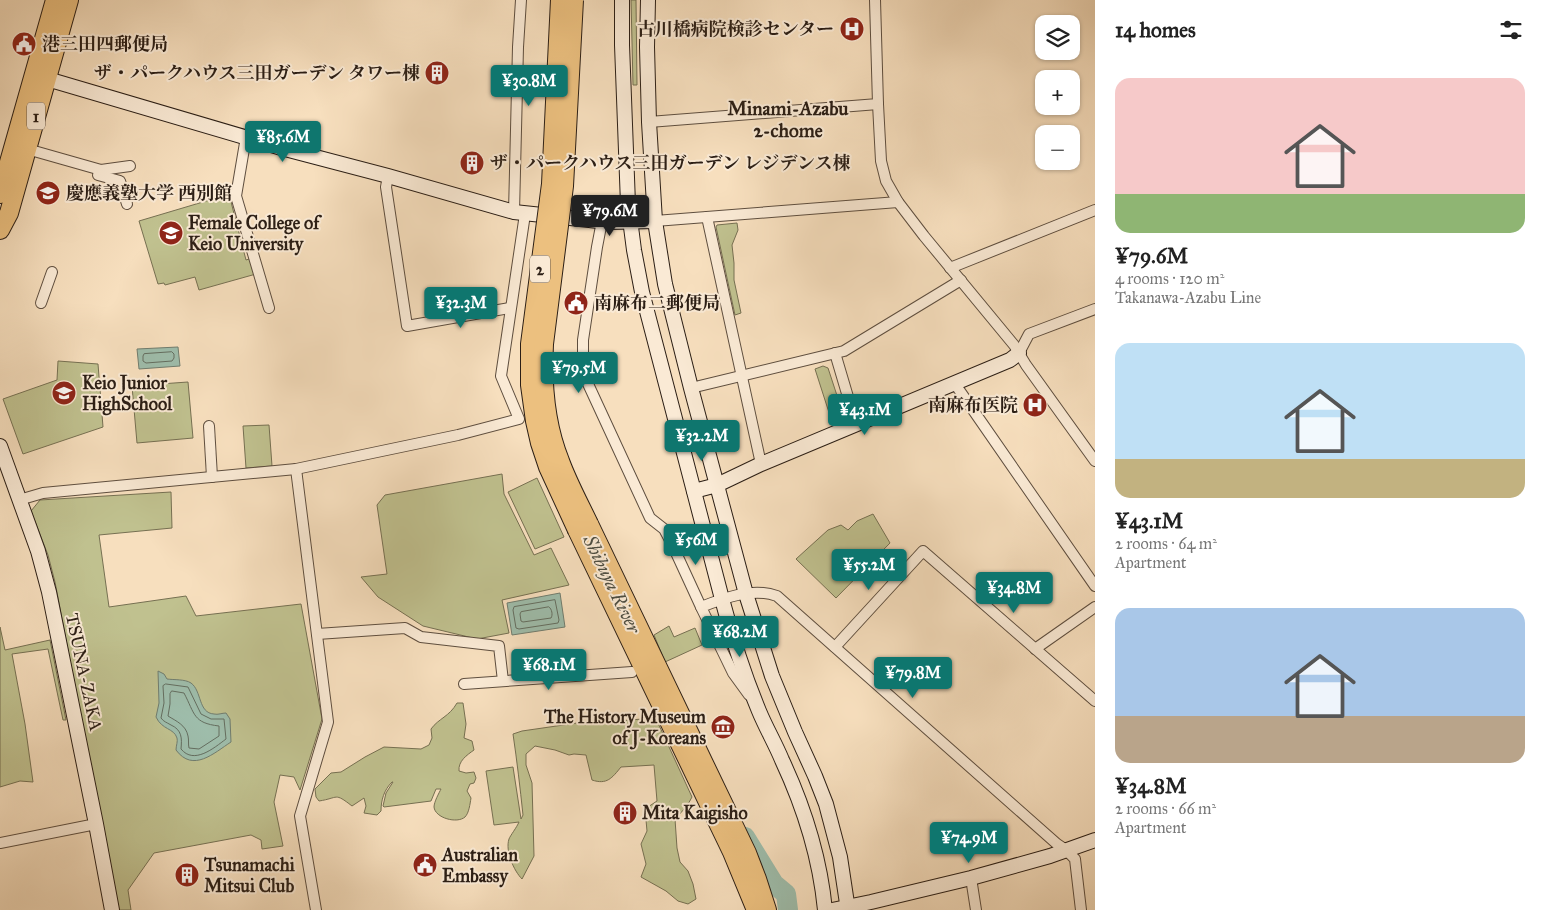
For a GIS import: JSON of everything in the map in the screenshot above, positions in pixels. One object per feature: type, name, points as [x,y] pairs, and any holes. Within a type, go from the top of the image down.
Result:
[{"type":"highway","name":"1","points":[[0,230],[9,213],[27,149],[55,0]]},
{"type":"highway","name":"1","points":[[0,194],[40,77],[69,0]]},
{"type":"highway","name":"2","points":[[560,0],[551,184],[530,344],[530,385],[534,421],[552,475],[732,852],[756,910]]},
{"type":"highway","name":"2","points":[[574,0],[564,186],[544,344],[543,384],[548,419],[560,462],[747,853],[767,910]]},
{"type":"main road","points":[[622,0],[624,125],[629,221],[642,292],[736,649],[760,713],[783,761],[805,819],[818,861],[826,910]]},
{"type":"main road","points":[[648,0],[649,122],[655,221],[665,284],[746,594],[772,676],[826,804],[840,857],[848,909]]},
{"type":"main road","points":[[40,77],[284,149],[519,213],[602,222],[655,221]]},
{"type":"main road","points":[[694,491],[717,485],[761,464],[955,384],[1010,360],[1019,352]]},
{"type":"main road","name":"TSUNA-ZAKA","points":[[0,446],[38,551],[49,592],[112,910]]},
{"type":"main road","points":[[832,910],[848,909],[971,878],[1050,856],[1095,840]]},
{"type":"street","points":[[19,500],[43,493],[296,470],[458,435],[519,419],[501,376],[519,213],[518,47],[521,0]]},
{"type":"street","points":[[875,0],[881,161],[886,181],[898,202],[1019,352],[1026,365],[1095,462]]},
{"type":"street","points":[[649,122],[878,104]]},
{"type":"street","points":[[246,137],[236,196],[269,308]]},
{"type":"street","points":[[27,149],[101,170],[130,166]]},
{"type":"street","points":[[98,175],[120,181],[126,204]]},
{"type":"street","points":[[388,176],[386,187],[407,326],[510,308]]},
{"type":"street","points":[[655,221],[898,202]]},
{"type":"street","points":[[950,268],[1095,210]]},
{"type":"street","points":[[707,217],[761,464]]},
{"type":"street","points":[[602,222],[583,340],[583,373],[650,518],[664,529],[734,673],[760,713]]},
{"type":"street","points":[[41,303],[52,272]]},
{"type":"street","points":[[691,388],[844,352],[960,280]]},
{"type":"street","points":[[1019,352],[1029,334],[1095,309]]},
{"type":"street","points":[[835,354],[856,424]]},
{"type":"street","points":[[955,384],[1095,586]]},
{"type":"street","points":[[209,426],[212,477]]},
{"type":"street","points":[[296,470],[328,722],[300,816],[316,910]]},
{"type":"street","points":[[672,544],[705,532]]},
{"type":"street","points":[[834,647],[923,551],[1095,701]]},
{"type":"street","points":[[701,607],[722,599],[746,594],[768,592],[778,596],[1075,858],[1081,910]]},
{"type":"street","points":[[1035,649],[1095,607]]},
{"type":"street","points":[[317,634],[406,628],[421,637],[499,646],[503,681]]},
{"type":"street","points":[[464,684],[632,672]]},
{"type":"street","points":[[0,842],[96,824]]},
{"type":"street","points":[[971,878],[976,910]]},
{"type":"green space","points":[[631,0],[636,0],[637,85],[633,85]]},
{"type":"green space","points":[[223,196],[225,199],[230,198],[246,260],[252,258],[256,274],[199,290],[195,277],[165,285],[164,283],[158,284],[139,221]]},
{"type":"green space","points":[[737,223],[738,230],[732,245],[734,280],[741,313],[735,315],[716,227],[717,225]]},
{"type":"green space","points":[[58,361],[98,364],[103,427],[23,454],[3,399],[57,380]]},
{"type":"green space","points":[[823,366],[828,368],[844,417],[841,423],[833,425],[815,369]]},
{"type":"green space","points":[[188,382],[193,438],[137,443],[132,386]]},
{"type":"green space","points":[[269,425],[272,466],[246,468],[243,426]]},
{"type":"green space","points":[[502,474],[504,494],[534,555],[551,548],[569,585],[502,600],[509,633],[477,639],[423,626],[378,597],[361,577],[387,574],[377,505],[385,495]]},
{"type":"green space","points":[[537,478],[564,537],[535,549],[508,492]]},
{"type":"green space","points":[[171,492],[172,528],[99,535],[109,607],[186,596],[196,616],[301,604],[322,719],[300,790],[294,777],[280,775],[274,802],[283,846],[262,849],[261,840],[251,835],[154,853],[128,890],[131,910],[118,910],[55,582],[48,555],[31,511],[40,500]]},
{"type":"green space","points":[[873,514],[890,543],[836,598],[796,559],[828,530],[841,525],[848,530],[857,521]]},
{"type":"green space","points":[[669,626],[674,637],[695,628],[702,645],[665,662],[654,635]]},
{"type":"green space","points":[[0,627],[5,650],[50,640],[66,720],[63,720],[48,649],[12,654],[33,782],[20,781],[0,787]]},
{"type":"green space","points":[[457,703],[463,703],[466,724],[464,738],[472,741],[474,750],[461,761],[459,771],[466,773],[474,772],[476,778],[474,783],[470,784],[467,791],[471,798],[465,817],[457,820],[447,819],[435,811],[435,803],[441,789],[436,789],[431,801],[384,807],[386,793],[393,782],[385,792],[381,811],[377,815],[364,813],[366,806],[364,798],[352,806],[339,797],[319,801],[316,797],[315,789],[331,773],[341,772],[384,747],[421,749],[429,745],[432,738],[431,729]]},
{"type":"green space","points":[[642,719],[658,723],[692,797],[687,806],[675,819],[680,862],[688,871],[696,899],[688,904],[678,901],[666,891],[641,877],[646,864],[641,844],[647,831],[645,809],[657,801],[654,765],[621,767],[609,779],[602,782],[592,780],[586,755],[569,755],[535,746],[526,754],[526,765],[532,783],[534,856],[522,879],[513,866],[508,849],[509,839],[519,822],[494,825],[486,771],[513,767],[521,819],[523,815],[513,734],[591,721]]},
{"type":"water","points":[[178,347],[180,366],[139,369],[137,349]]},
{"type":"water","points":[[560,593],[565,627],[512,635],[507,603]]},
{"type":"water","points":[[158,671],[164,674],[167,679],[183,680],[191,683],[197,691],[205,710],[209,713],[226,713],[230,719],[231,742],[203,759],[189,760],[183,757],[176,750],[177,739],[173,732],[161,724],[156,717],[159,703]]},
{"type":"waterway","name":"Shibuya River","points":[[745,837],[774,884],[786,894],[788,910]]},
{"type":"place","name":"古川橋病院検診センター","points":[[852,29]]},
{"type":"place","name":"港三田四郵便局","points":[[24,44]]},
{"type":"place","name":"ザ・パークハウス三田ガーデン タワー棟","points":[[437,73]]},
{"type":"place","name":"ザ・パークハウス三田ガーデン レジデンス棟","points":[[472,163]]},
{"type":"place","name":"慶應義塾大学 西別館","points":[[48,193]]},
{"type":"place","name":"Female College of Keio University","points":[[171,233]]},
{"type":"place","name":"南麻布二郵便局","points":[[576,303]]},
{"type":"place","name":"Keio Junior HighSchool","points":[[64,393]]},
{"type":"place","name":"南麻布医院","points":[[1035,405]]},
{"type":"place","name":"The History Museum of J-Koreans","points":[[723,727]]},
{"type":"place","name":"Mita Kaigisho","points":[[625,813]]},
{"type":"place","name":"Australian Embassy","points":[[425,865]]},
{"type":"place","name":"Tsunamachi Mitsui Club","points":[[187,875]]},
{"type":"district","name":"Minami-Azabu 2-chome","points":[[788,119]]}]
